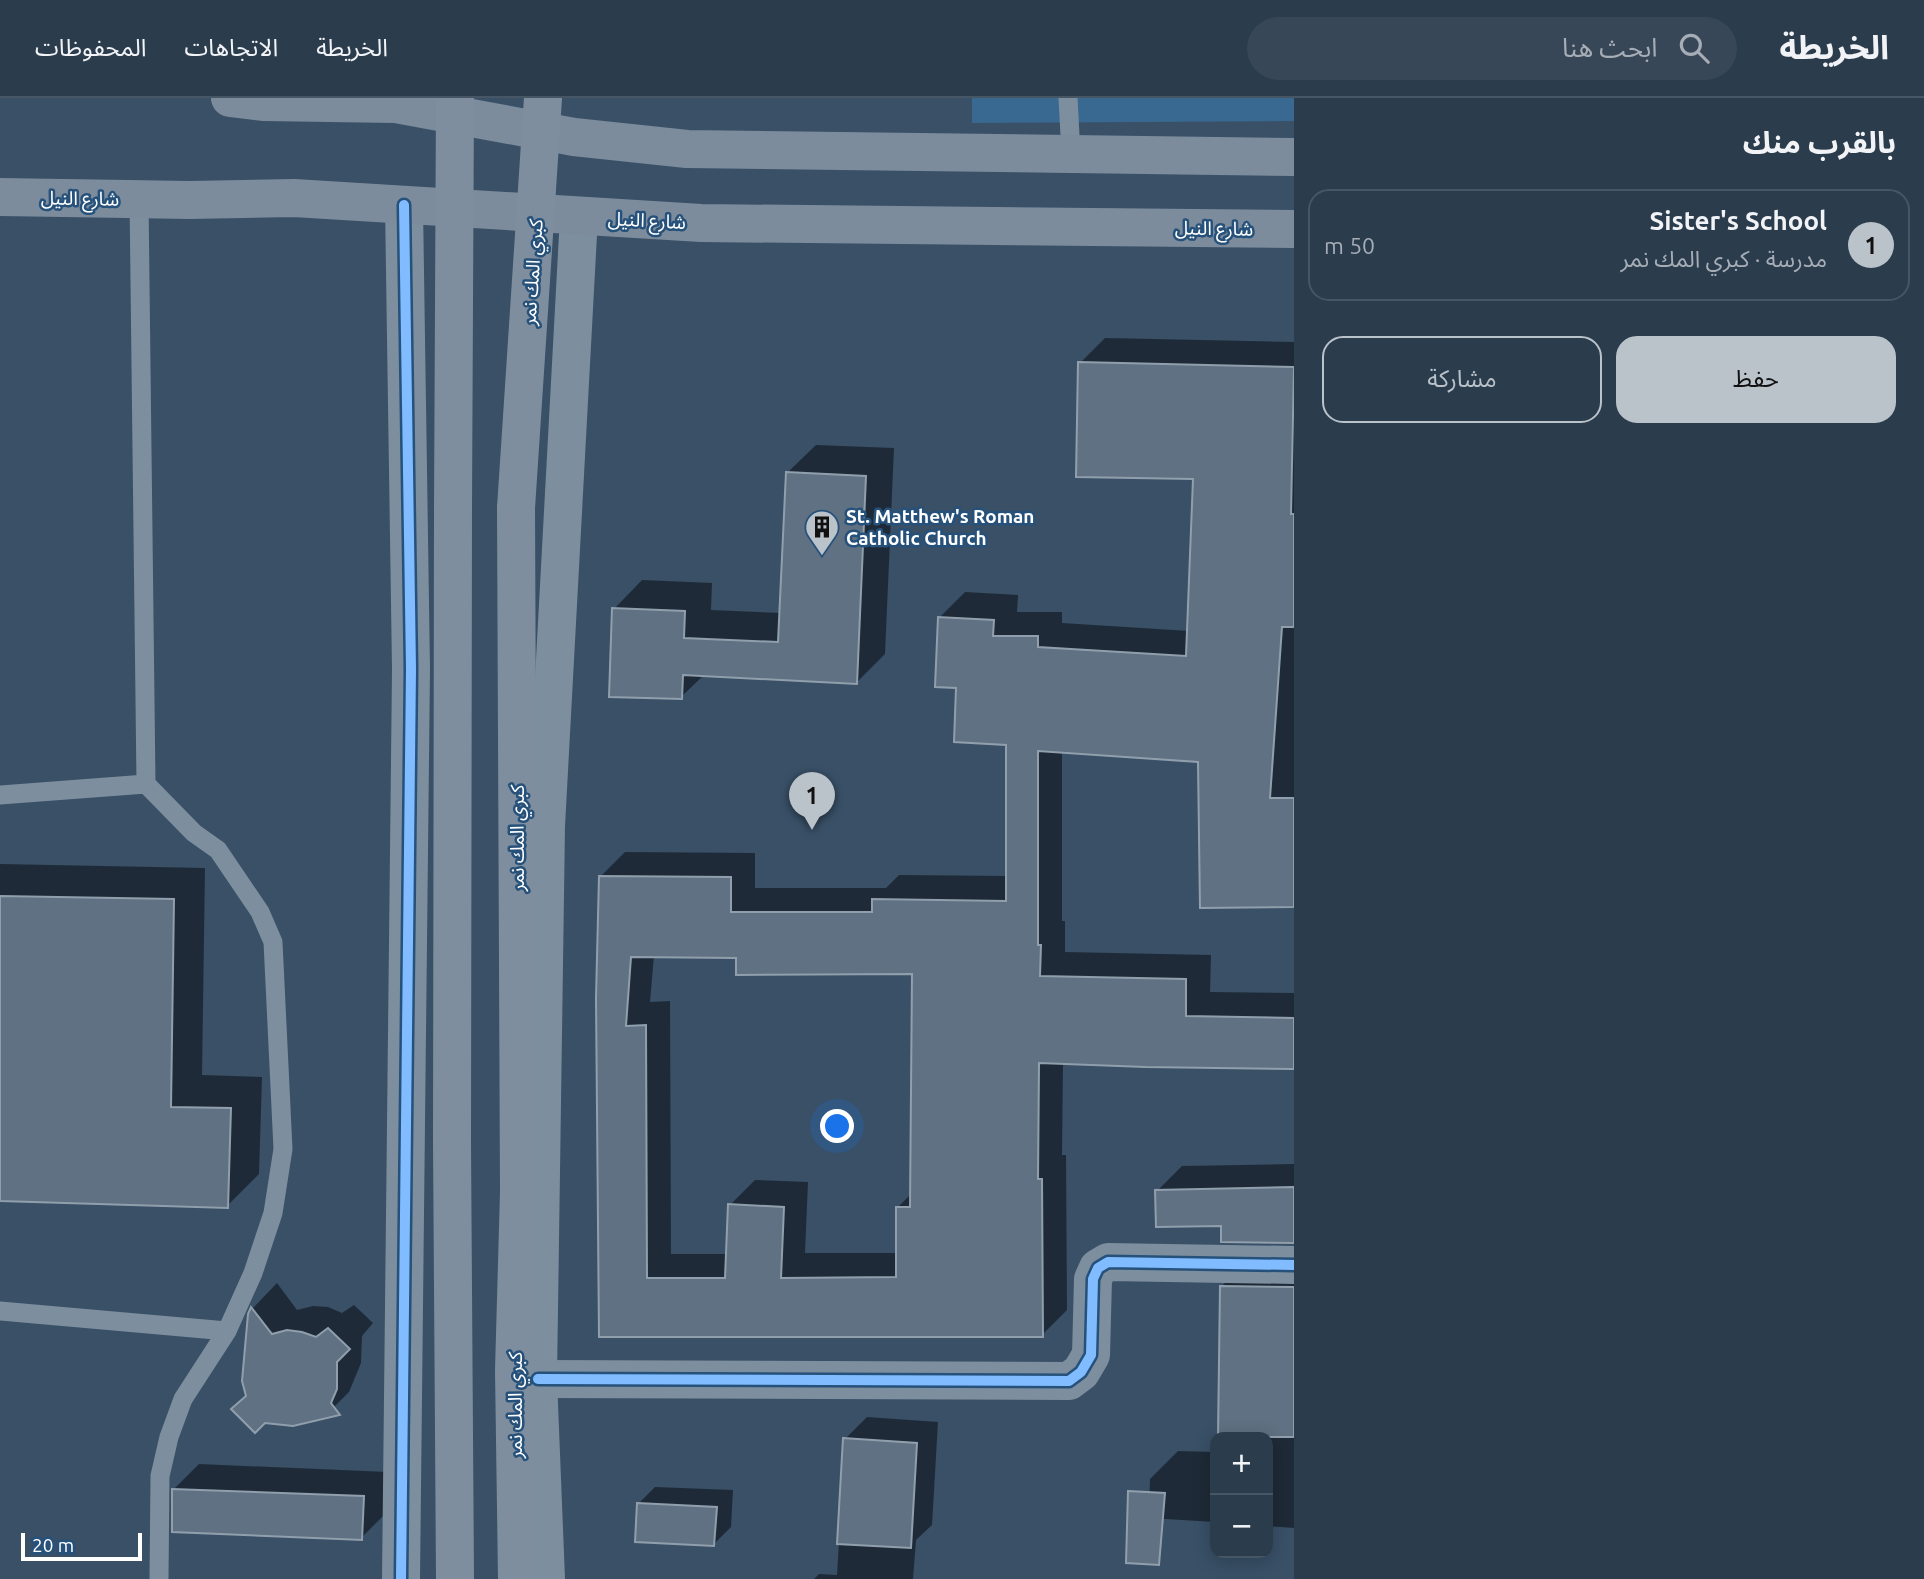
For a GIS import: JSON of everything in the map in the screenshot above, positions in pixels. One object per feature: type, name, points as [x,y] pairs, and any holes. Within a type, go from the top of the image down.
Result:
[{"type":"highway","points":[[455,98],[452,1156],[455,1579]]},
{"type":"highway","name":"كبري المك نمر","points":[[517,1579],[514,1370],[519,1192],[516,508],[543,98]]},
{"type":"main road","points":[[230,98],[263,102],[396,104],[575,137],[687,149],[1294,157]]},
{"type":"main road","name":"شارع النيل","points":[[0,197],[294,198],[701,223],[1294,229]]},
{"type":"street","points":[[401,1579],[411,682],[404,205]]},
{"type":"street","points":[[545,1579],[538,1379],[547,825],[571,326],[579,216]]},
{"type":"street","points":[[538,1379],[1069,1381],[1081,1372],[1091,1355],[1093,1279],[1098,1268],[1108,1262],[1294,1265]]},
{"type":"lane","points":[[1068,98],[1071,154]]},
{"type":"lane","points":[[139,198],[146,784],[194,833],[218,850],[260,912],[273,942],[283,1149],[273,1213],[253,1273],[227,1331],[183,1399],[169,1437],[160,1476],[159,1579]]},
{"type":"lane","points":[[0,795],[146,784]]},
{"type":"lane","points":[[0,1311],[227,1331]]},
{"type":"shaded area","points":[[972,98],[1294,98],[1294,121],[972,123]]},
{"type":"building","points":[[1078,362],[1294,367],[1291,514],[1294,514],[1294,627],[1282,627],[1270,798],[1294,798],[1294,907],[1200,908],[1198,762],[1038,751],[1038,945],[1041,945],[1040,976],[1186,979],[1186,1016],[1294,1018],[1294,1069],[1039,1063],[1038,1179],[1042,1179],[1043,1337],[599,1337],[596,998],[599,876],[731,877],[731,912],[872,912],[872,899],[1006,901],[1006,745],[954,742],[956,688],[935,687],[938,617],[994,620],[993,636],[1038,636],[1038,647],[1186,656],[1193,479],[1076,477]],"holes":[[[631,957],[736,958],[736,975],[912,974],[910,1207],[896,1207],[896,1277],[781,1278],[784,1207],[728,1204],[725,1278],[647,1278],[646,1025],[626,1026]]]},
{"type":"building","name":"St. Matthew's Roman Catholic Church","points":[[786,472],[866,476],[857,684],[683,675],[682,699],[609,697],[612,608],[685,611],[684,638],[778,642]]},
{"type":"building","points":[[0,896],[174,899],[171,1107],[231,1108],[228,1208],[0,1201]]},
{"type":"building","points":[[1294,1187],[1294,1243],[1221,1242],[1221,1226],[1156,1227],[1155,1190]]},
{"type":"building","points":[[1220,1286],[1294,1287],[1294,1437],[1273,1437],[1273,1432],[1218,1432]]},
{"type":"building","points":[[251,1307],[272,1334],[287,1330],[316,1337],[328,1328],[350,1349],[337,1362],[337,1389],[331,1403],[340,1415],[293,1426],[265,1423],[255,1433],[231,1409],[246,1396],[242,1381],[248,1314]]},
{"type":"building","points":[[843,1438],[917,1443],[911,1548],[837,1544]]},
{"type":"building","points":[[172,1489],[364,1496],[362,1540],[172,1532]]},
{"type":"building","points":[[1128,1491],[1165,1493],[1159,1565],[1126,1563]]},
{"type":"building","points":[[637,1503],[717,1507],[714,1546],[635,1542]]},
{"type":"cycle path","points":[[401,1579],[411,669],[404,205]]},
{"type":"cycle path","points":[[538,1379],[1069,1381],[1081,1372],[1091,1355],[1093,1279],[1098,1268],[1108,1262],[1294,1265]]},
{"type":"place","name":"St. Matthew's Roman Catholic Church","points":[[822,557]]},
{"type":"place","name":"Sister's School","points":[[812,830]]}]
